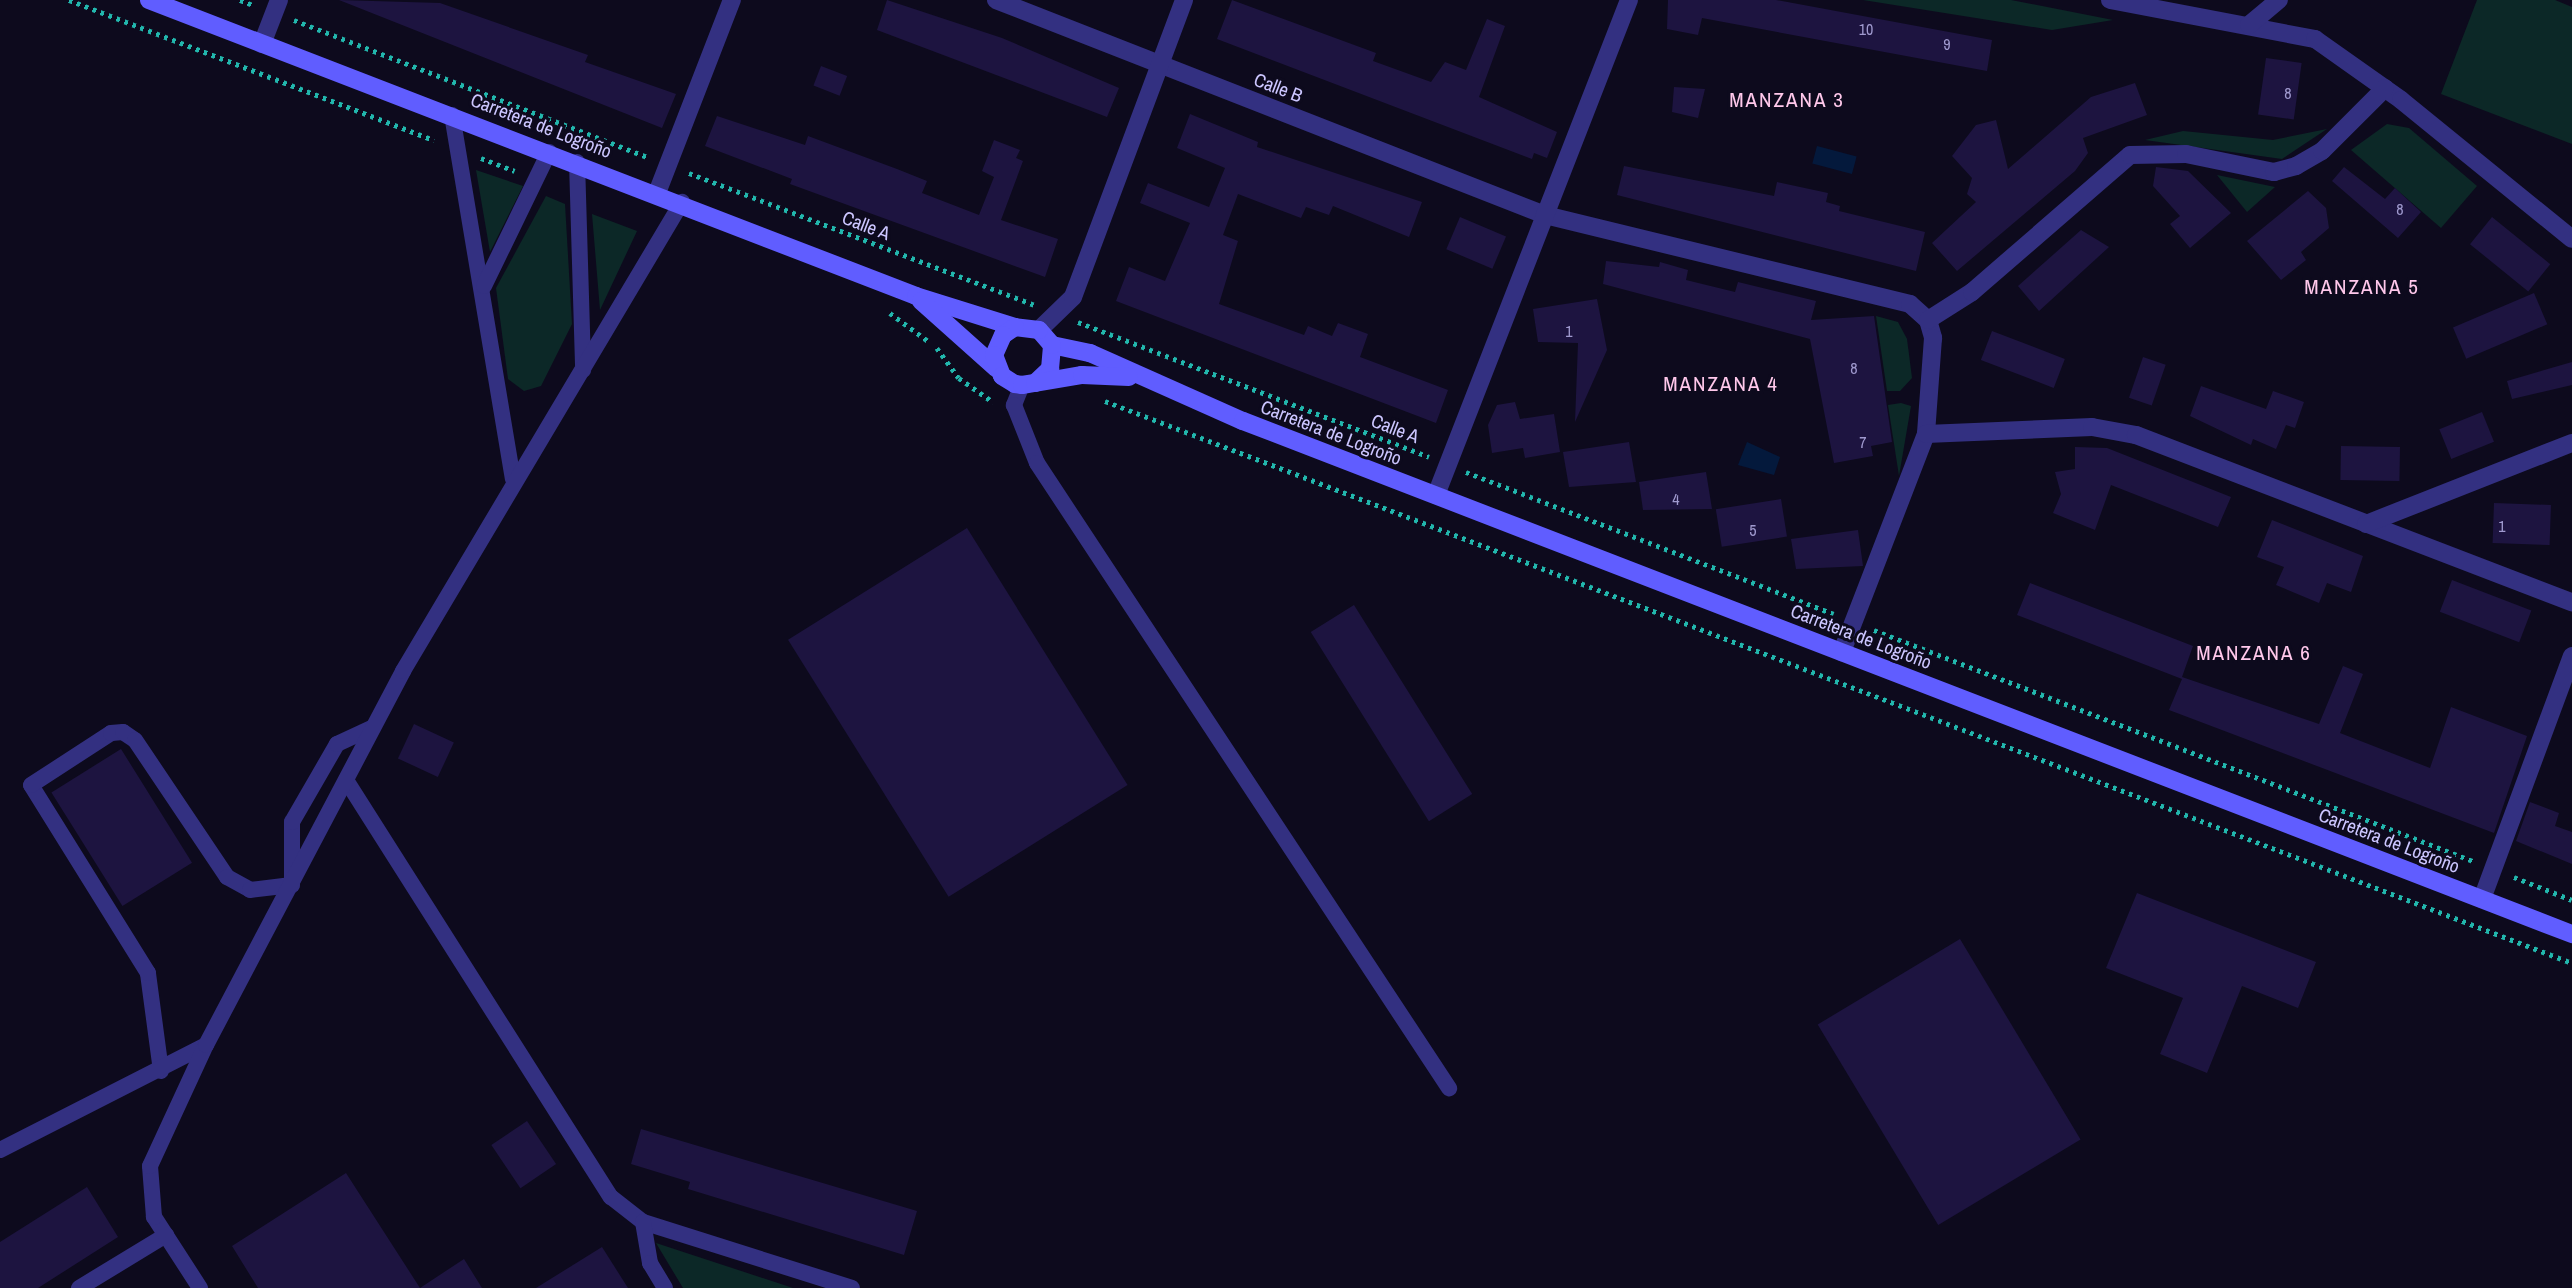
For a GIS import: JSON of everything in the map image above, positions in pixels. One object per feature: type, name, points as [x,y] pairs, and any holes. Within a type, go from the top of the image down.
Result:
[{"type":"main road","name":"Carretera de Logroño","points":[[149,0],[682,202],[916,296],[1015,327]]},
{"type":"main road","name":"Carretera de Logroño","points":[[916,296],[996,368]]},
{"type":"main road","points":[[1015,327],[1039,330],[1052,345],[1050,369],[1029,384],[996,368],[996,345],[1015,327]]},
{"type":"main road","name":"Carretera de Logroño","points":[[1052,345],[1090,353],[1135,377],[2572,934]]},
{"type":"main road","name":"Carretera de Logroño","points":[[1029,384],[1082,375],[1135,377]]},
{"type":"street","points":[[657,193],[732,0]]},
{"type":"street","name":"Calle B","points":[[996,0],[1545,215],[1850,285],[1910,304],[1928,320]]},
{"type":"street","points":[[1039,330],[1073,298],[1184,0]]},
{"type":"street","points":[[1436,495],[1629,0]]},
{"type":"street","points":[[2110,0],[2315,40],[2385,88],[2572,239]]},
{"type":"street","points":[[2249,25],[2278,0]]},
{"type":"street","points":[[262,44],[277,6]]},
{"type":"street","points":[[1842,652],[1926,434],[1933,338],[1928,320],[1972,292],[2130,155],[2186,154],[2274,172],[2296,166],[2322,151],[2385,88]]},
{"type":"street","points":[[1926,434],[2092,427],[2136,435],[2572,602]]},
{"type":"street","points":[[2366,524],[2572,443]]},
{"type":"street","points":[[2482,900],[2572,656]]},
{"type":"lane","points":[[452,115],[484,286],[513,478]]},
{"type":"lane","points":[[484,286],[549,152]]},
{"type":"lane","points":[[577,162],[586,316],[583,374]]},
{"type":"lane","points":[[200,1288],[154,1217],[150,1167],[206,1045],[372,728],[513,478],[583,374],[682,202]]},
{"type":"lane","points":[[1029,384],[1014,405],[1037,463],[1449,1088]]},
{"type":"lane","points":[[292,885],[292,822],[325,757],[337,744],[372,728]]},
{"type":"lane","points":[[161,1071],[148,973],[30,785],[110,733],[123,732],[135,740],[227,877],[250,890],[292,885]]},
{"type":"lane","points":[[346,780],[611,1197],[643,1222],[852,1288]]},
{"type":"lane","points":[[0,1150],[161,1071],[206,1045]]},
{"type":"lane","points":[[643,1222],[650,1263],[665,1288]]},
{"type":"lane","points":[[79,1288],[166,1235]]},
{"type":"path","name":"Calle A","points":[[277,6],[668,165],[2572,900]]},
{"type":"path","points":[[1093,396],[2572,963]]},
{"type":"green space","points":[[1863,0],[2011,0],[2113,20],[2052,30]]},
{"type":"green space","points":[[2477,0],[2555,0],[2572,7],[2572,144],[2441,94]]},
{"type":"green space","points":[[2387,124],[2409,128],[2477,186],[2441,228],[2351,150]]},
{"type":"green space","points":[[2327,129],[2282,159],[2145,140],[2183,131],[2273,140]]},
{"type":"green space","points":[[476,170],[523,186],[490,252]]},
{"type":"green space","points":[[2217,175],[2275,187],[2247,212]]},
{"type":"green space","points":[[546,196],[565,204],[572,324],[541,386],[524,391],[508,379],[496,288]]},
{"type":"green space","points":[[592,214],[637,231],[600,310]]},
{"type":"green space","points":[[1876,316],[1898,322],[1907,339],[1912,378],[1900,391],[1887,391]]},
{"type":"green space","points":[[1901,403],[1911,406],[1899,476],[1888,405]]},
{"type":"green space","points":[[656,1243],[793,1288],[683,1288]]},
{"type":"water","points":[[1817,146],[1857,157],[1852,174],[1812,163]]},
{"type":"water","points":[[1747,442],[1780,457],[1774,475],[1738,465]]},
{"type":"building","points":[[339,0],[440,3],[588,55],[585,62],[676,94],[662,128]]},
{"type":"building","points":[[887,0],[1002,38],[1119,88],[1107,117],[877,30]]},
{"type":"building","points":[[1232,0],[1376,53],[1373,61],[1431,82],[1445,62],[1466,70],[1487,19],[1505,26],[1479,97],[1557,132],[1547,158],[1534,153],[1532,159],[1217,39]]},
{"type":"building","points":[[1668,0],[1776,0],[1992,40],[1987,71],[1702,18],[1698,35],[1667,29]]},
{"type":"building","points":[[2266,58],[2302,63],[2294,119],[2258,114]]},
{"type":"building","points":[[821,66],[847,76],[840,96],[813,86]]},
{"type":"building","points":[[2135,83],[2147,115],[2083,138],[2088,153],[2075,171],[1957,271],[1932,243],[1976,202],[1967,194],[1972,178],[1952,156],[1976,125],[1996,120],[2008,169],[2091,97]]},
{"type":"building","points":[[1674,87],[1705,89],[1698,118],[1672,112]]},
{"type":"building","points":[[1190,114],[1258,142],[1257,147],[1422,202],[1409,237],[1333,206],[1329,215],[1306,207],[1301,218],[1238,194],[1223,235],[1238,241],[1219,304],[1304,335],[1308,326],[1332,336],[1338,323],[1368,334],[1360,357],[1448,390],[1436,423],[1116,301],[1129,267],[1165,281],[1190,223],[1140,203],[1148,183],[1209,207],[1225,168],[1177,148]]},
{"type":"building","points":[[717,116],[805,145],[808,136],[897,169],[927,181],[922,193],[979,215],[994,177],[982,171],[994,140],[1020,150],[1016,158],[1023,161],[1001,220],[1058,239],[1045,277],[790,184],[792,179],[705,146]]},
{"type":"building","points":[[1624,166],[1774,196],[1777,182],[1828,193],[1826,202],[1840,206],[1839,211],[1925,232],[1916,271],[1617,195]]},
{"type":"building","points":[[2156,167],[2188,171],[2231,213],[2190,248],[2170,224],[2180,216],[2153,186]]},
{"type":"building","points":[[2344,167],[2385,199],[2395,188],[2421,212],[2398,238],[2332,181]]},
{"type":"building","points":[[2308,191],[2326,208],[2329,228],[2301,252],[2306,260],[2281,280],[2247,241]]},
{"type":"building","points":[[1460,217],[1506,237],[1492,269],[1446,249]]},
{"type":"building","points":[[2492,217],[2550,264],[2528,291],[2470,244]]},
{"type":"building","points":[[2081,230],[2109,247],[2039,311],[2018,286]]},
{"type":"building","points":[[1606,261],[1659,267],[1660,262],[1688,270],[1686,280],[1735,292],[1738,282],[1816,301],[1811,320],[1874,316],[1892,442],[1871,446],[1873,456],[1834,463],[1810,339],[1603,284]]},
{"type":"building","points":[[2534,293],[2547,324],[2466,359],[2453,327]]},
{"type":"building","points":[[1597,299],[1607,350],[1575,422],[1578,343],[1538,342],[1533,309]]},
{"type":"building","points":[[1992,331],[2065,359],[2054,388],[1981,360]]},
{"type":"building","points":[[2143,357],[2166,365],[2152,405],[2129,398]]},
{"type":"building","points":[[2572,362],[2572,385],[2512,399],[2507,381]]},
{"type":"building","points":[[2201,386],[2266,409],[2273,391],[2304,402],[2295,428],[2286,425],[2276,449],[2253,439],[2251,445],[2190,416]]},
{"type":"building","points":[[1515,402],[1520,419],[1554,414],[1560,452],[1525,458],[1523,448],[1492,453],[1488,425],[1497,405]]},
{"type":"building","points":[[2482,412],[2494,442],[2451,459],[2439,429]]},
{"type":"building","points":[[1629,442],[1636,482],[1569,487],[1563,452]]},
{"type":"building","points":[[2341,446],[2400,447],[2399,481],[2340,480]]},
{"type":"building","points":[[2075,447],[2107,448],[2231,497],[2218,527],[2111,485],[2095,530],[2053,513],[2061,494],[2055,472],[2075,469]]},
{"type":"building","points":[[1706,472],[1712,509],[1643,510],[1639,482]]},
{"type":"building","points":[[1781,499],[1787,537],[1722,547],[1716,509]]},
{"type":"building","points":[[2494,503],[2551,505],[2550,545],[2493,543]]},
{"type":"building","points":[[2272,520],[2363,556],[2351,592],[2327,583],[2319,603],[2276,585],[2284,567],[2257,557]]},
{"type":"building","points":[[967,528],[1128,785],[949,897],[788,640]]},
{"type":"building","points":[[1858,530],[1863,566],[1796,569],[1791,539]]},
{"type":"building","points":[[2452,580],[2531,610],[2519,642],[2440,612]]},
{"type":"building","points":[[2030,583],[2193,646],[2182,677],[2319,724],[2343,666],[2363,674],[2340,733],[2430,768],[2451,707],[2527,736],[2494,833],[2169,710],[2182,679],[2017,615]]},
{"type":"building","points":[[1354,605],[1472,794],[1429,821],[1311,632]]},
{"type":"building","points":[[414,724],[454,743],[438,777],[398,758]]},
{"type":"building","points":[[121,749],[192,863],[122,906],[51,792]]},
{"type":"building","points":[[2530,802],[2559,813],[2555,826],[2572,832],[2572,864],[2516,841]]},
{"type":"building","points":[[2137,893],[2316,962],[2298,1008],[2242,986],[2207,1073],[2160,1054],[2183,998],[2106,968]]},
{"type":"building","points":[[1960,939],[2081,1140],[1938,1225],[1818,1024]]},
{"type":"building","points":[[527,1121],[556,1164],[520,1188],[491,1145]]},
{"type":"building","points":[[641,1129],[917,1211],[904,1255],[688,1189],[690,1182],[631,1164]]},
{"type":"building","points":[[346,1173],[420,1288],[258,1288],[232,1246]]},
{"type":"building","points":[[87,1187],[118,1237],[38,1288],[0,1288],[0,1242]]},
{"type":"building","points":[[602,1247],[628,1288],[536,1288]]},
{"type":"building","points":[[464,1259],[482,1288],[420,1288]]},
{"type":"district","name":"MANZANA 3","points":[[1787,100]]},
{"type":"district","name":"MANZANA 5","points":[[2362,287]]},
{"type":"district","name":"MANZANA 4","points":[[1721,384]]},
{"type":"district","name":"MANZANA 6","points":[[2254,653]]}]
